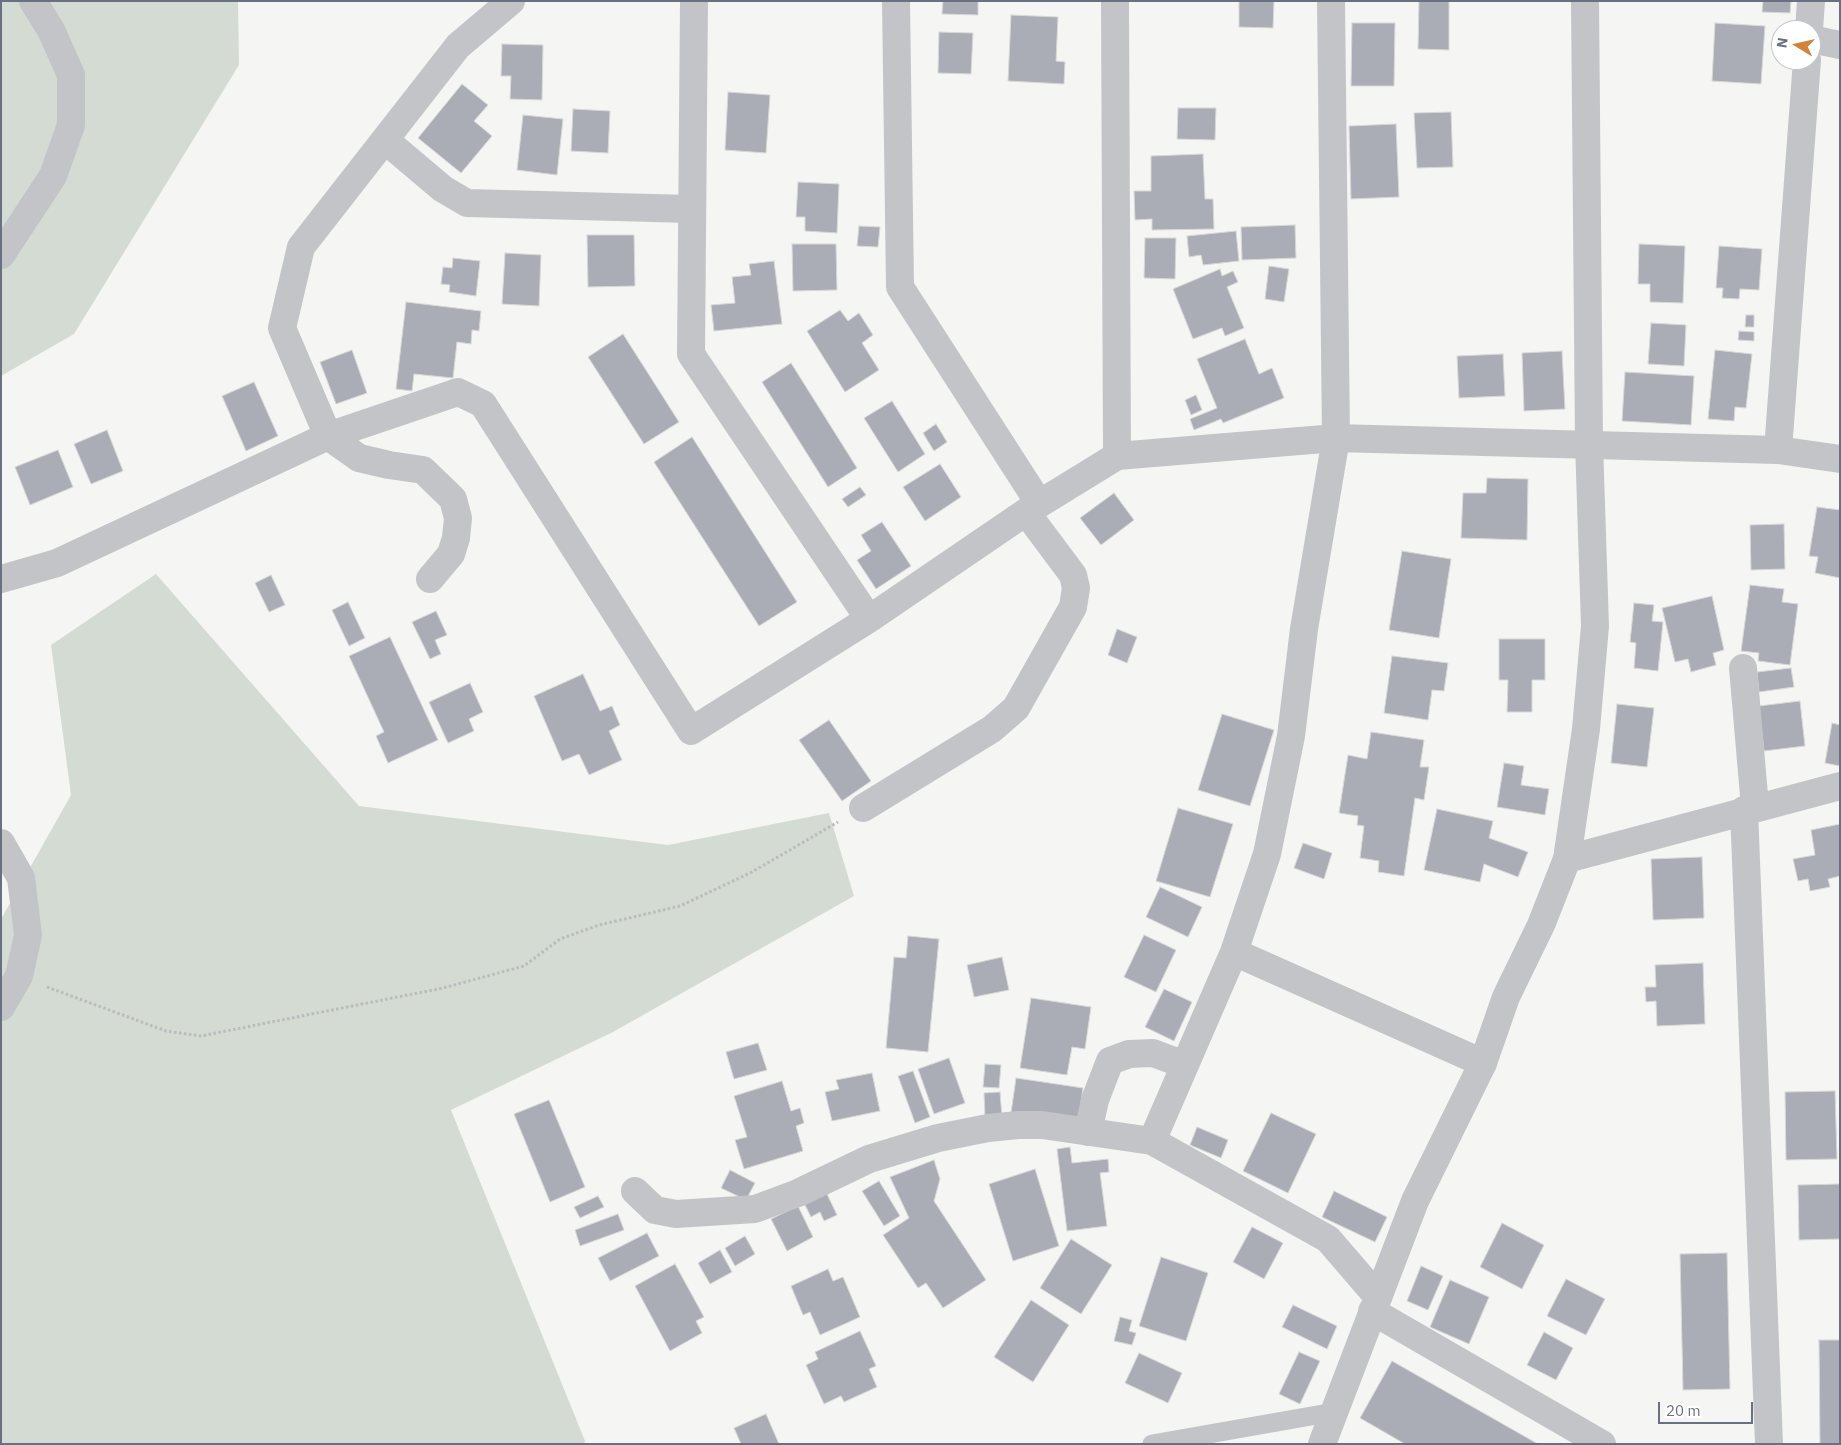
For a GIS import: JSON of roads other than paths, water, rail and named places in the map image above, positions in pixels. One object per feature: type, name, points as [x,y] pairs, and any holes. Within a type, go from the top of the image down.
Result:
[{"type":"street","points":[[1,255],[52,176],[71,125],[71,75],[51,30],[33,1]]},
{"type":"street","points":[[430,579],[451,554],[456,538],[458,518],[453,499],[424,470],[360,458],[328,436],[282,328],[301,247],[458,46],[511,1]]},
{"type":"street","points":[[694,1],[690,209],[691,354],[869,619]]},
{"type":"street","points":[[863,808],[992,729],[1016,708],[1073,607],[1076,588],[1074,575],[900,287],[896,1]]},
{"type":"street","points":[[1115,1],[1116,456]]},
{"type":"street","points":[[1152,1141],[1234,952],[1267,854],[1289,745],[1304,629],[1336,438],[1331,1]]},
{"type":"street","points":[[1322,1444],[1415,1201],[1483,1062],[1506,997],[1542,924],[1567,859],[1586,729],[1595,626],[1589,443],[1585,1]]},
{"type":"street","points":[[1810,20],[1811,1]]},
{"type":"street","points":[[1821,41],[1840,44]]},
{"type":"street","points":[[1778,450],[1806,70]]},
{"type":"street","points":[[385,140],[443,189],[467,204],[690,209]]},
{"type":"street","points":[[1,579],[57,563],[328,436],[458,392],[483,404],[691,730],[869,619],[1032,507],[1116,456],[1336,438],[1589,443],[1778,450],[1840,459]]},
{"type":"street","points":[[1743,668],[1750,808],[1769,1444]]},
{"type":"street","points":[[1567,859],[1750,808],[1840,786]]},
{"type":"street","points":[[1,843],[21,878],[28,935],[19,976],[1,1007]]},
{"type":"street","points":[[1234,952],[1483,1062]]},
{"type":"street","points":[[1088,1132],[1094,1100],[1110,1061],[1129,1054],[1153,1053],[1185,1065]]},
{"type":"street","points":[[635,1191],[655,1210],[676,1214],[755,1210],[798,1193],[869,1159],[938,1138],[988,1128],[1018,1125],[1117,1134],[1152,1141],[1328,1239],[1375,1304],[1602,1444]]},
{"type":"lane","points":[[1152,1444],[1334,1412]]}]
